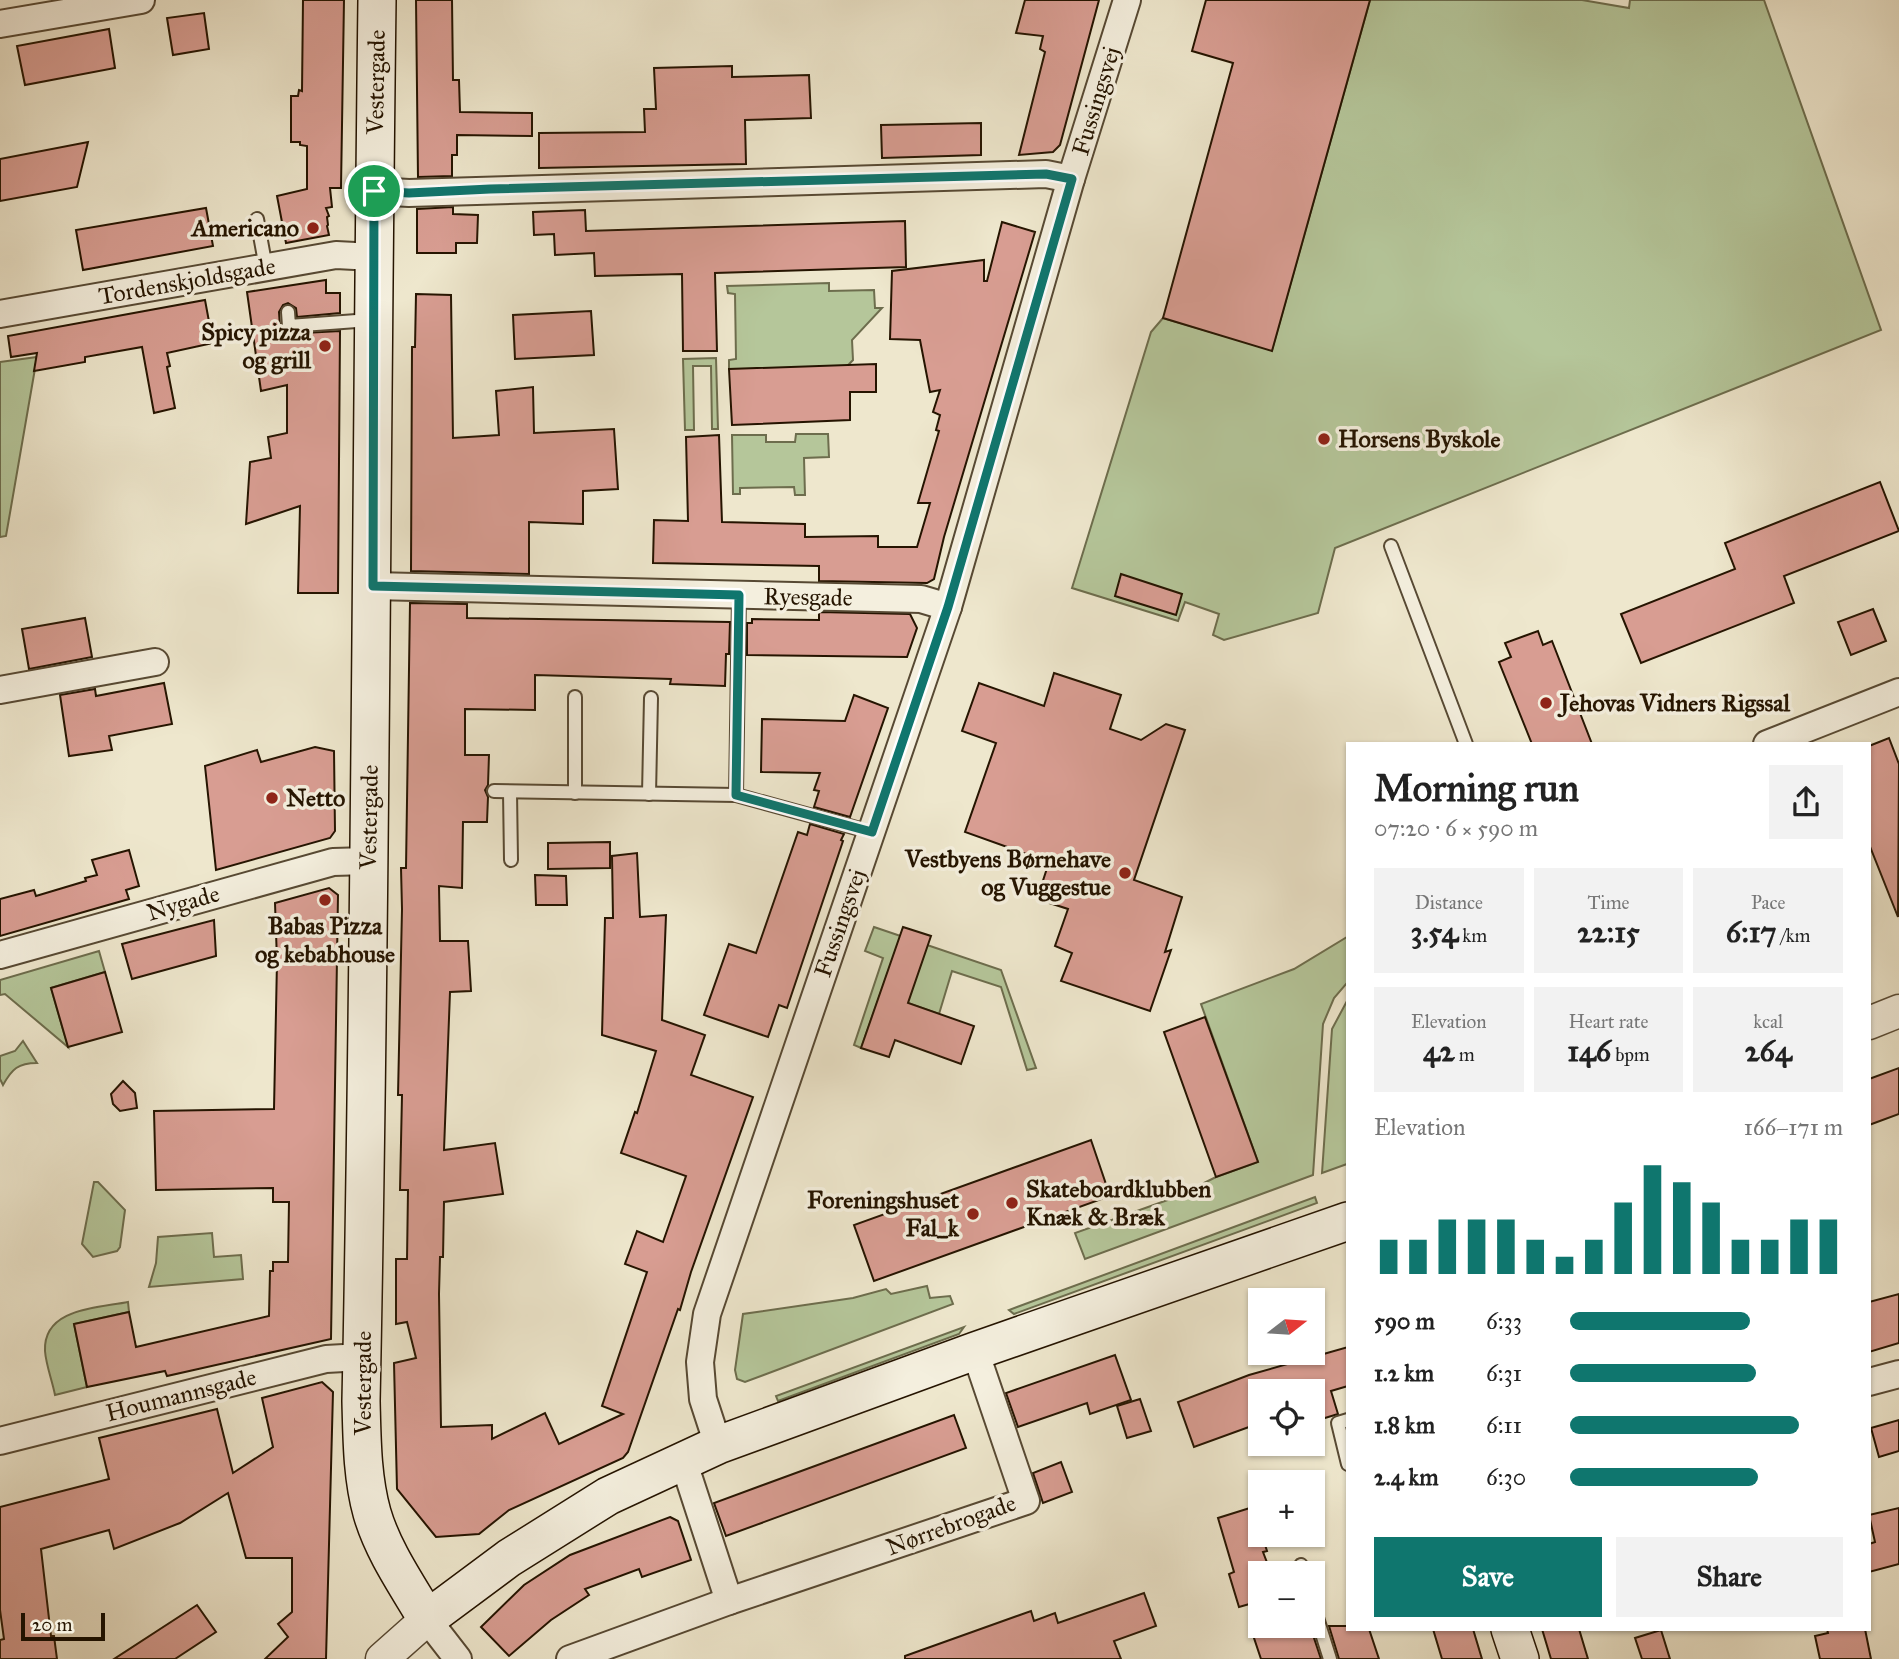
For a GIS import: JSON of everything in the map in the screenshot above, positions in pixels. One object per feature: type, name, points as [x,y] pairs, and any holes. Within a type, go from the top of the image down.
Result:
[{"type":"main road","name":"Vestergade","points":[[377,0],[363,1469],[373,1515],[391,1557],[427,1619]]},
{"type":"main road","points":[[427,1619],[509,1558],[597,1503],[683,1460],[975,1351],[1346,1222]]},
{"type":"main road","points":[[1511,1631],[1520,1659]]},
{"type":"street","points":[[0,24],[141,0]]},
{"type":"street","name":"Fussingsvej","points":[[718,1445],[703,1399],[700,1362],[707,1314],[948,607],[1072,179],[1127,0]]},
{"type":"street","points":[[374,191],[409,193],[1046,174],[1072,179]]},
{"type":"street","name":"Tordenskjoldsgade","points":[[0,314],[337,255],[374,257]]},
{"type":"street","name":"Ryesgade","points":[[373,586],[921,600],[948,607]]},
{"type":"street","points":[[0,690],[155,662]]},
{"type":"street","points":[[1772,742],[1899,692]]},
{"type":"street","name":"Nygade","points":[[0,955],[333,862],[368,861]]},
{"type":"street","points":[[1871,1022],[1899,1011]]},
{"type":"street","name":"Nørrebrogade","points":[[570,1659],[729,1601],[1026,1500],[975,1351]]},
{"type":"street","name":"Houmannsgade","points":[[0,1441],[326,1359],[362,1357]]},
{"type":"street","points":[[1871,1381],[1899,1374]]},
{"type":"street","points":[[683,1460],[729,1601]]},
{"type":"street","points":[[382,1659],[427,1619],[458,1659]]},
{"type":"lane","points":[[257,219],[266,268]]},
{"type":"lane","points":[[288,312],[289,326],[374,320]]},
{"type":"lane","points":[[1391,547],[1465,742]]},
{"type":"lane","points":[[736,795],[739,595]]},
{"type":"lane","points":[[575,697],[575,793]]},
{"type":"lane","points":[[649,794],[651,698]]},
{"type":"lane","points":[[494,791],[736,795],[872,832]]},
{"type":"lane","points":[[510,792],[511,860]]},
{"type":"lane","points":[[1346,1421],[1338,1423],[1346,1456]]},
{"type":"lane","points":[[1324,1638],[1331,1659]]},
{"type":"green space","name":"Horsens Byskole","points":[[1370,0],[1582,0],[1629,8],[1630,0],[1764,0],[1881,330],[1335,548],[1318,613],[1224,640],[1213,635],[1219,614],[1185,602],[1178,621],[1072,588],[1151,332],[1163,318],[1272,350]]},
{"type":"green space","points":[[829,283],[829,291],[874,290],[875,308],[882,308],[852,340],[853,360],[829,385],[729,369],[729,360],[736,359],[735,294],[728,293],[727,286]]},
{"type":"green space","points":[[37,357],[6,536],[0,537],[0,362]]},
{"type":"green space","points":[[716,358],[718,429],[712,429],[711,366],[693,366],[694,430],[685,430],[683,359]]},
{"type":"green space","points":[[796,434],[828,434],[829,457],[804,458],[805,495],[795,495],[794,487],[740,488],[740,494],[733,494],[732,435],[766,435],[766,442],[795,442]]},
{"type":"green space","points":[[874,927],[1001,970],[1036,1068],[1027,1070],[1001,987],[952,971],[939,1014],[908,1003],[892,961],[861,1048],[854,1045],[883,958],[865,951]]},
{"type":"green space","points":[[1346,938],[1346,984],[1334,998],[1323,1024],[1313,1175],[1085,1259],[1075,1233],[1176,1197],[1216,1177],[1258,1162],[1201,1004],[1294,969]]},
{"type":"green space","points":[[99,951],[105,972],[51,988],[68,1047],[5,994],[0,995],[0,980]]},
{"type":"green space","points":[[1346,1003],[1346,1164],[1322,1173],[1332,1029]]},
{"type":"green space","points":[[23,1041],[37,1063],[16,1068],[3,1085],[0,1079],[0,1056],[15,1051]]},
{"type":"green space","points":[[94,1182],[98,1182],[125,1210],[120,1247],[117,1251],[93,1257],[82,1244]]},
{"type":"green space","points":[[1315,1197],[1317,1203],[1014,1314],[1009,1310]]},
{"type":"green space","points":[[212,1233],[214,1257],[241,1255],[243,1279],[149,1287],[156,1263],[158,1237]]},
{"type":"green space","points":[[927,1286],[930,1298],[950,1296],[953,1304],[745,1382],[737,1379],[735,1370],[743,1314],[853,1298],[886,1289],[891,1294]]},
{"type":"green space","points":[[128,1302],[129,1312],[74,1324],[87,1387],[55,1395],[45,1351],[47,1337],[53,1326],[74,1313]]},
{"type":"green space","points":[[964,1327],[959,1334],[778,1401],[776,1396]]},
{"type":"building","points":[[303,0],[344,0],[341,188],[330,188],[332,207],[326,208],[329,235],[286,243],[277,196],[307,189],[307,146],[300,145],[300,142],[291,142],[291,96],[298,96],[299,90],[302,91]]},
{"type":"building","points":[[416,0],[452,0],[453,80],[459,80],[460,112],[532,113],[532,136],[457,135],[457,155],[452,155],[452,176],[418,177]]},
{"type":"building","points":[[1025,0],[1099,0],[1060,145],[1053,152],[1019,155],[1045,52],[1040,49],[1043,36],[1016,33]]},
{"type":"building","points":[[1206,0],[1370,0],[1272,351],[1163,318],[1233,63],[1192,51]]},
{"type":"building","points":[[204,13],[209,49],[173,55],[167,18]]},
{"type":"building","points":[[109,29],[115,68],[25,85],[17,46]]},
{"type":"building","points":[[732,66],[732,77],[809,75],[811,118],[745,120],[746,164],[539,168],[539,133],[645,132],[644,109],[656,109],[654,68]]},
{"type":"building","points":[[981,123],[981,155],[882,158],[881,125]]},
{"type":"building","points":[[88,142],[77,187],[0,201],[0,159]]},
{"type":"building","points":[[453,207],[453,214],[478,215],[477,243],[456,243],[456,253],[417,253],[417,209]]},
{"type":"building","points":[[206,208],[213,246],[83,270],[76,230]]},
{"type":"building","points":[[585,210],[586,231],[905,221],[906,267],[715,273],[717,351],[683,351],[682,274],[595,276],[594,253],[555,255],[554,234],[534,235],[533,212]]},
{"type":"building","points":[[1002,222],[1035,232],[944,537],[934,579],[927,583],[819,581],[819,566],[653,563],[654,520],[688,521],[686,437],[719,435],[722,522],[805,524],[805,537],[878,536],[878,547],[917,547],[930,503],[918,503],[939,431],[936,430],[940,415],[933,412],[940,390],[930,392],[920,340],[890,339],[892,271],[984,260],[984,281],[987,281]]},
{"type":"building","points":[[326,280],[326,293],[340,293],[340,313],[297,317],[296,308],[288,303],[283,305],[279,312],[280,327],[286,334],[340,331],[338,593],[298,593],[300,506],[246,524],[250,462],[271,458],[268,437],[287,433],[287,385],[261,391],[247,292]]},
{"type":"building","points":[[416,294],[451,295],[453,438],[499,435],[496,391],[533,387],[534,433],[614,429],[618,489],[583,491],[583,524],[529,522],[529,574],[411,571],[412,347],[415,347]]},
{"type":"building","points":[[205,300],[213,343],[167,353],[175,408],[154,413],[142,347],[85,357],[85,362],[34,371],[37,353],[11,357],[8,336]]},
{"type":"building","points":[[591,311],[594,355],[515,359],[513,315]]},
{"type":"building","points":[[876,364],[876,392],[850,392],[850,420],[732,425],[729,369]]},
{"type":"building","points":[[1880,482],[1899,531],[1784,576],[1794,603],[1641,663],[1621,614],[1735,569],[1725,543]]},
{"type":"building","points":[[1121,574],[1182,594],[1176,615],[1115,596]]},
{"type":"building","points":[[410,603],[467,604],[467,618],[730,622],[725,686],[670,684],[671,679],[535,675],[535,710],[465,709],[465,755],[489,755],[488,785],[485,790],[488,797],[487,822],[463,822],[462,888],[439,886],[440,941],[468,941],[471,991],[450,992],[444,1150],[495,1143],[503,1194],[444,1202],[439,1294],[441,1427],[492,1425],[492,1439],[545,1413],[559,1444],[623,1414],[602,1406],[647,1272],[625,1264],[637,1231],[663,1242],[686,1176],[621,1153],[635,1112],[637,1113],[656,1051],[602,1035],[605,918],[613,918],[612,856],[637,853],[640,917],[666,915],[662,1020],[705,1035],[691,1075],[753,1097],[628,1452],[623,1458],[509,1510],[479,1534],[436,1537],[397,1489],[394,1363],[416,1358],[407,1322],[396,1324],[396,1259],[407,1259],[408,1190],[400,1190],[402,1095],[398,1095],[401,868],[406,868]]},
{"type":"building","points":[[1873,609],[1886,641],[1851,655],[1838,622]]},
{"type":"building","points":[[819,612],[910,614],[917,628],[907,657],[747,655],[747,623],[752,623],[752,619],[819,620]]},
{"type":"building","points":[[85,618],[92,657],[29,669],[22,629]]},
{"type":"building","name":"Jehovas Vidners Rigssal","points":[[1538,631],[1543,645],[1552,641],[1591,742],[1531,742],[1499,662],[1511,657],[1505,643]]},
{"type":"building","points":[[1054,673],[1121,695],[1110,729],[1141,740],[1166,724],[1185,730],[1134,880],[1182,897],[1165,952],[1171,950],[1150,1011],[1061,981],[1072,953],[1055,946],[1068,909],[1037,899],[1049,862],[965,832],[996,743],[962,731],[979,683],[1044,706]]},
{"type":"building","points":[[164,683],[172,724],[109,736],[112,750],[69,756],[60,695],[95,689],[96,696]]},
{"type":"building","points":[[854,695],[888,708],[850,817],[814,807],[819,791],[814,790],[820,773],[761,772],[762,719],[845,721]]},
{"type":"building","points":[[1889,738],[1899,764],[1898,917],[1871,849],[1871,745]]},
{"type":"building","name":"Netto","points":[[315,747],[334,751],[335,831],[330,838],[216,870],[205,766],[257,750],[261,762]]},
{"type":"building","points":[[810,824],[844,834],[787,1008],[779,1005],[768,1037],[704,1015],[729,944],[756,953],[798,832],[807,835]]},
{"type":"building","points":[[610,842],[610,868],[548,869],[548,843]]},
{"type":"building","points":[[129,850],[139,886],[126,890],[129,899],[0,936],[0,899],[34,890],[36,896],[86,881],[85,878],[97,875],[92,860]]},
{"type":"building","points":[[535,875],[566,876],[567,905],[536,905]]},
{"type":"building","points":[[329,888],[338,895],[331,1339],[167,1376],[165,1371],[87,1387],[74,1324],[129,1312],[136,1347],[269,1316],[270,1271],[273,1271],[273,1262],[288,1262],[289,1202],[273,1202],[273,1188],[156,1190],[154,1111],[274,1109],[277,961],[275,903]]},
{"type":"building","points":[[214,920],[216,956],[132,979],[122,944]]},
{"type":"building","points":[[903,927],[931,936],[908,1003],[974,1026],[961,1064],[895,1040],[889,1057],[861,1048]]},
{"type":"building","points":[[105,972],[122,1032],[68,1047],[51,988]]},
{"type":"building","points":[[1205,1017],[1258,1162],[1216,1177],[1164,1032]]},
{"type":"building","points":[[1899,1068],[1899,1114],[1871,1124],[1871,1078]]},
{"type":"building","points":[[123,1081],[135,1093],[137,1108],[120,1111],[113,1104],[111,1094]]},
{"type":"building","name":"Foreningshuset Fal_k","points":[[1091,1140],[1110,1196],[874,1281],[854,1225]]},
{"type":"building","points":[[1899,1294],[1899,1343],[1871,1351],[1871,1301]]},
{"type":"building","points":[[1346,1348],[1346,1387],[1331,1391],[1338,1414],[1325,1418],[1325,1379],[1248,1379],[1248,1427],[1194,1447],[1178,1402],[1284,1365],[1325,1365],[1325,1354]]},
{"type":"building","points":[[1115,1355],[1131,1400],[1090,1414],[1087,1403],[1018,1427],[1006,1393]]},
{"type":"building","points":[[322,1382],[333,1392],[326,1659],[265,1659],[288,1637],[278,1624],[292,1612],[292,1558],[246,1558],[228,1493],[180,1523],[114,1549],[109,1530],[41,1549],[51,1636],[54,1636],[57,1659],[0,1659],[0,1640],[4,1639],[0,1610],[0,1507],[109,1479],[99,1438],[217,1409],[233,1473],[273,1447],[262,1398]]},
{"type":"building","points":[[1140,1399],[1151,1431],[1127,1438],[1117,1406]]},
{"type":"building","points":[[954,1415],[966,1448],[726,1536],[714,1503]]},
{"type":"building","points":[[1899,1420],[1899,1451],[1879,1457],[1871,1428]]},
{"type":"building","points":[[1061,1462],[1072,1492],[1043,1503],[1033,1473]]},
{"type":"building","points":[[1899,1508],[1899,1564],[1871,1571],[1871,1543],[1875,1542],[1871,1515]]},
{"type":"building","points":[[1248,1509],[1248,1547],[1266,1547],[1267,1551],[1263,1552],[1266,1561],[1248,1561],[1248,1604],[1239,1607],[1229,1574],[1234,1572],[1218,1518]]},
{"type":"building","points":[[670,1517],[678,1521],[691,1560],[642,1577],[639,1569],[585,1589],[589,1595],[551,1620],[509,1656],[481,1627],[524,1585],[570,1555]]},
{"type":"building","points":[[1144,1593],[1156,1626],[1114,1641],[1121,1659],[905,1659],[905,1656],[1031,1611],[1034,1621],[1055,1613],[1058,1623]]},
{"type":"building","points":[[197,1605],[216,1632],[175,1659],[114,1659]]},
{"type":"building","points":[[1329,1626],[1346,1626],[1346,1631],[1370,1631],[1379,1659],[1339,1659]]},
{"type":"building","points":[[1434,1631],[1474,1631],[1482,1659],[1442,1659]]},
{"type":"building","points":[[1543,1631],[1580,1631],[1588,1659],[1551,1659]]},
{"type":"building","points":[[1661,1631],[1670,1659],[1642,1659],[1635,1638]]},
{"type":"building","points":[[1865,1631],[1871,1659],[1820,1659],[1815,1636]]},
{"type":"building","points":[[1254,1638],[1314,1638],[1321,1659],[1261,1659]]},
{"type":"place","name":"Americano","points":[[313,228]]},
{"type":"place","name":"Spicy pizza og grill","points":[[325,346]]},
{"type":"place","name":"Horsens Byskole","points":[[1324,439]]},
{"type":"place","name":"Jehovas Vidners Rigssal","points":[[1546,703]]},
{"type":"place","name":"Netto","points":[[272,798]]},
{"type":"place","name":"Vestbyens Børnehave og Vuggestue","points":[[1125,873]]},
{"type":"place","name":"Babas Pizza og kebabhouse","points":[[325,900]]},
{"type":"place","name":"Skateboardklubben Knæk & Bræk","points":[[1012,1203]]},
{"type":"place","name":"Foreningshuset Fal_k","points":[[973,1214]]},
{"type":"route","points":[[1046,174],[1072,179],[948,607],[872,832],[736,795],[739,595],[373,586],[374,191],[409,193],[1046,174]]}]
